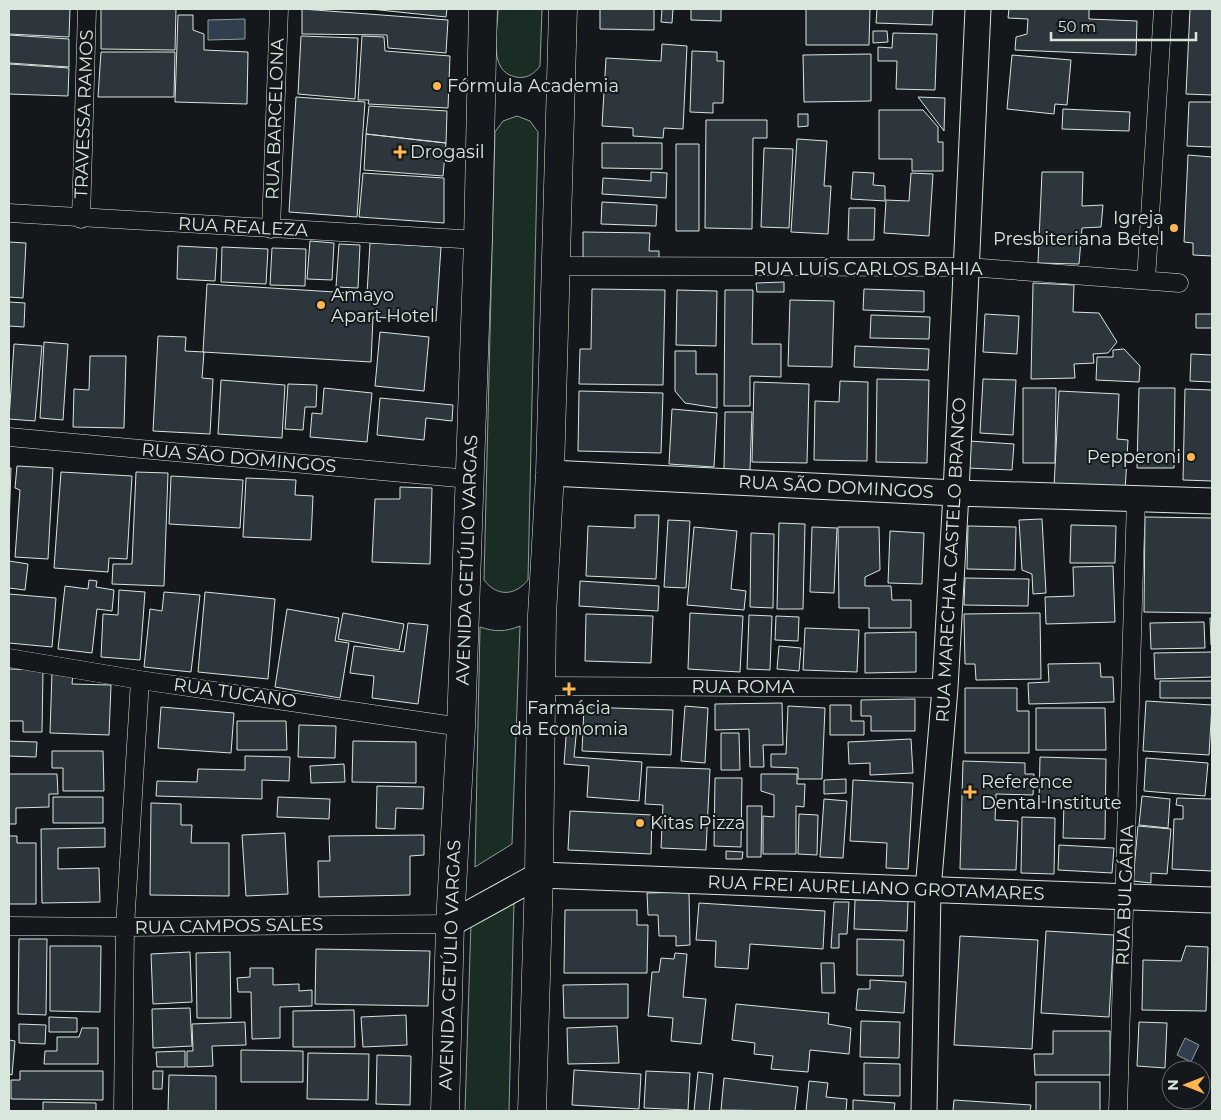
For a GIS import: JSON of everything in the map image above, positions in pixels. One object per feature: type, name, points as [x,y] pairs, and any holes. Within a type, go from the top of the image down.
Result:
[{"type":"main road","name":"AVENIDA GETÚLIO VARGAS","points":[[445,1111],[450,924],[461,726],[470,478],[484,9]]},
{"type":"main road","points":[[532,1111],[539,876],[541,686],[550,473],[563,9]]},
{"type":"street","name":"TRAVESSA RAMOS","points":[[81,219],[87,9]]},
{"type":"street","name":"RUA BARCELONA","points":[[271,229],[279,9]]},
{"type":"street","name":"RUA MARECHAL CASTELO BRANCO","points":[[924,1111],[928,890],[945,688],[968,268],[978,9]]},
{"type":"street","points":[[1146,280],[1163,9]]},
{"type":"street","name":"RUA REALEZA","points":[[9,213],[81,219],[478,240]]},
{"type":"street","name":"RUA LUÍS CARLOS BAHIA","points":[[556,266],[968,268],[1179,283]]},
{"type":"street","name":"RUA SÃO DOMINGOS","points":[[9,436],[470,478]]},
{"type":"street","name":"RUA SÃO DOMINGOS","points":[[550,473],[956,493],[1212,501]]},
{"type":"street","name":"RUA BULGÁRIA","points":[[1118,1111],[1136,499]]},
{"type":"street","name":"RUA TUCANO","points":[[9,658],[140,680],[461,726]]},
{"type":"street","points":[[123,1111],[125,927],[140,680]]},
{"type":"street","name":"RUA ROMA","points":[[541,686],[945,688]]},
{"type":"street","points":[[450,924],[539,876]]},
{"type":"street","name":"RUA FREI AURELIANO GROTAMARES","points":[[539,876],[1212,900]]},
{"type":"street","name":"RUA CAMPOS SALES","points":[[9,926],[125,927],[450,924]]},
{"type":"green space","points":[[498,9],[542,9],[540,66],[530,75],[516,77],[507,74],[501,67],[496,49]]},
{"type":"green space","points":[[517,116],[530,121],[538,132],[528,580],[512,592],[500,592],[489,586],[484,580],[495,132],[503,121]]},
{"type":"green space","points":[[520,626],[512,844],[475,867],[480,627],[500,631]]},
{"type":"green space","points":[[514,900],[509,1111],[465,1111],[471,922]]},
{"type":"water","points":[[245,19],[245,39],[208,40],[208,20]]},
{"type":"water","points":[[1185,1038],[1199,1045],[1192,1060],[1187,1060],[1177,1055]]},
{"type":"building","points":[[9,9],[70,9],[69,37],[9,34]]},
{"type":"building","points":[[101,9],[176,9],[175,50],[101,49]]},
{"type":"building","points":[[302,9],[448,20],[446,53],[388,48],[387,35],[302,34]]},
{"type":"building","points":[[370,9],[447,9],[446,17]]},
{"type":"building","points":[[600,9],[654,9],[654,30],[600,29]]},
{"type":"building","points":[[662,9],[673,9],[672,23],[661,22]]},
{"type":"building","points":[[691,9],[721,9],[721,21],[691,20]]},
{"type":"building","points":[[806,9],[870,9],[869,45],[806,45]]},
{"type":"building","points":[[877,9],[933,9],[932,25],[876,23]]},
{"type":"building","points":[[1009,9],[1089,9],[1089,19],[1137,21],[1136,55],[1015,50],[1016,37],[1027,34],[1028,19],[1008,18]]},
{"type":"building","points":[[1190,9],[1212,9],[1212,95],[1186,94]]},
{"type":"building","points":[[178,15],[193,15],[193,30],[204,34],[204,50],[248,52],[247,104],[175,102]]},
{"type":"building","points":[[873,31],[887,31],[888,42],[873,43]]},
{"type":"building","points":[[893,33],[937,34],[935,90],[896,89],[897,61],[878,61],[878,47],[892,48]]},
{"type":"building","points":[[9,35],[69,39],[69,67],[9,63]]},
{"type":"building","points":[[301,36],[358,38],[355,99],[298,94]]},
{"type":"building","points":[[362,36],[384,37],[385,51],[450,56],[448,108],[368,104],[369,100],[358,100]]},
{"type":"building","points":[[662,44],[687,46],[683,129],[664,128],[663,138],[633,136],[633,128],[602,126],[606,58],[661,61]]},
{"type":"building","points":[[692,51],[717,52],[717,61],[724,61],[723,103],[713,103],[713,113],[690,112]]},
{"type":"building","points":[[101,52],[175,52],[174,97],[98,97]]},
{"type":"building","points":[[871,54],[871,101],[804,102],[803,55]]},
{"type":"building","points":[[1012,55],[1071,60],[1067,105],[1055,104],[1054,114],[1007,109]]},
{"type":"building","points":[[9,64],[69,68],[68,96],[9,94]]},
{"type":"building","points":[[296,97],[365,102],[357,217],[289,212]]},
{"type":"building","points":[[918,97],[945,98],[944,131]]},
{"type":"building","points":[[1189,102],[1212,102],[1212,147],[1187,146]]},
{"type":"building","points":[[369,106],[447,111],[446,143],[366,134]]},
{"type":"building","points":[[1063,109],[1130,112],[1129,131],[1062,129]]},
{"type":"building","points":[[879,110],[923,110],[938,127],[938,142],[943,142],[943,171],[912,171],[912,159],[879,159]]},
{"type":"building","points":[[798,114],[808,114],[808,126],[798,127]]},
{"type":"building","points":[[706,120],[767,120],[767,138],[753,138],[752,229],[705,228]]},
{"type":"building","points":[[366,134],[446,143],[443,176],[364,170]]},
{"type":"building","points":[[797,139],[827,141],[824,186],[831,186],[828,234],[791,232]]},
{"type":"building","points":[[602,143],[662,143],[662,169],[602,168]]},
{"type":"building","points":[[676,144],[699,144],[699,231],[676,231]]},
{"type":"building","points":[[764,148],[793,149],[789,228],[761,227]]},
{"type":"building","points":[[1188,155],[1212,157],[1212,256],[1193,255],[1193,243],[1184,242]]},
{"type":"building","points":[[651,172],[667,173],[666,198],[602,194],[603,178],[651,181]]},
{"type":"building","points":[[853,172],[874,173],[873,185],[885,186],[885,200],[909,201],[911,173],[933,174],[929,236],[884,233],[886,201],[851,199]]},
{"type":"building","points":[[1042,172],[1083,172],[1082,206],[1103,205],[1101,227],[1082,228],[1079,264],[1038,263]]},
{"type":"building","points":[[363,173],[444,178],[444,223],[359,217]]},
{"type":"building","points":[[602,202],[657,205],[656,226],[601,224]]},
{"type":"building","points":[[849,208],[875,208],[874,240],[848,240]]},
{"type":"building","points":[[583,232],[650,233],[649,251],[659,251],[659,264],[583,262]]},
{"type":"building","points":[[310,241],[334,243],[332,280],[307,279]]},
{"type":"building","points":[[9,242],[26,243],[23,298],[9,297]]},
{"type":"building","name":"Amayo Apart Hotel","points":[[370,243],[441,247],[436,321],[373,317],[371,362],[203,352],[207,284],[367,294]]},
{"type":"building","points":[[339,244],[360,245],[358,288],[336,287]]},
{"type":"building","points":[[178,246],[217,248],[215,281],[177,279]]},
{"type":"building","points":[[222,247],[268,249],[266,284],[221,282]]},
{"type":"building","points":[[272,248],[306,249],[305,286],[270,285]]},
{"type":"building","points":[[784,282],[784,292],[757,292],[756,283]]},
{"type":"building","points":[[1033,283],[1074,285],[1073,312],[1099,313],[1117,342],[1108,353],[1093,354],[1094,363],[1074,364],[1075,378],[1031,379]]},
{"type":"building","points":[[592,289],[665,290],[663,385],[579,384],[580,349],[591,349]]},
{"type":"building","points":[[864,289],[924,291],[924,312],[863,310]]},
{"type":"building","points":[[677,290],[717,291],[716,346],[676,345]]},
{"type":"building","points":[[725,290],[753,290],[752,344],[781,344],[781,377],[750,376],[750,406],[724,406]]},
{"type":"building","points":[[790,300],[834,301],[832,367],[788,366]]},
{"type":"building","points":[[9,302],[25,303],[24,327],[9,326]]},
{"type":"building","points":[[985,314],[1019,316],[1017,354],[983,352]]},
{"type":"building","points":[[1196,314],[1212,314],[1212,328],[1196,328]]},
{"type":"building","points":[[871,315],[930,317],[929,339],[870,338]]},
{"type":"building","points":[[380,332],[429,337],[424,391],[375,386]]},
{"type":"building","points":[[158,336],[186,337],[185,351],[204,352],[202,378],[213,379],[210,434],[153,431]]},
{"type":"building","points":[[44,342],[68,344],[63,420],[40,418]]},
{"type":"building","points":[[14,344],[42,346],[35,421],[9,419]]},
{"type":"building","points":[[855,346],[929,349],[928,370],[854,367]]},
{"type":"building","points":[[1124,349],[1140,366],[1139,382],[1096,380],[1097,357],[1113,357],[1113,350]]},
{"type":"building","points":[[675,351],[696,351],[696,374],[717,374],[717,408],[685,403],[675,391]]},
{"type":"building","points":[[1191,354],[1212,355],[1212,382],[1190,381]]},
{"type":"building","points":[[90,356],[126,356],[124,428],[73,427],[74,389],[89,390]]},
{"type":"building","points":[[877,379],[929,380],[927,463],[876,462]]},
{"type":"building","points":[[983,379],[1016,380],[1013,435],[980,433]]},
{"type":"building","points":[[221,380],[285,385],[282,438],[218,434]]},
{"type":"building","points":[[840,381],[868,382],[867,461],[814,460],[815,401],[839,402]]},
{"type":"building","points":[[754,382],[809,384],[807,463],[752,462]]},
{"type":"building","points":[[288,384],[317,385],[316,407],[305,407],[303,430],[285,429]]},
{"type":"building","points":[[324,388],[372,393],[367,442],[310,437],[312,413],[322,414]]},
{"type":"building","points":[[1023,388],[1056,388],[1055,463],[1023,463]]},
{"type":"building","points":[[1139,388],[1175,388],[1174,468],[1137,468]]},
{"type":"building","points":[[1185,389],[1212,390],[1212,481],[1183,480]]},
{"type":"building","points":[[579,391],[663,393],[661,453],[578,451]]},
{"type":"building","points":[[1059,391],[1119,394],[1117,439],[1128,440],[1125,491],[1054,487]]},
{"type":"building","points":[[380,398],[453,405],[452,421],[426,418],[424,440],[377,435]]},
{"type":"building","points":[[672,409],[717,413],[714,467],[669,464]]},
{"type":"building","points":[[725,412],[752,412],[750,470],[724,469]]},
{"type":"building","points":[[969,441],[1014,444],[1012,470],[967,468]]},
{"type":"building","points":[[17,466],[53,468],[48,559],[15,557],[20,490],[15,488]]},
{"type":"building","points":[[9,468],[11,468],[9,527]]},
{"type":"building","points":[[61,472],[132,476],[127,559],[109,558],[108,572],[54,568]]},
{"type":"building","points":[[136,472],[168,473],[164,586],[112,584],[113,564],[132,564]]},
{"type":"building","points":[[171,476],[243,480],[240,528],[169,524]]},
{"type":"building","points":[[246,478],[296,480],[295,495],[313,496],[311,540],[243,537]]},
{"type":"building","points":[[400,487],[432,488],[430,564],[372,562],[375,499],[400,499]]},
{"type":"building","points":[[635,515],[659,515],[656,579],[586,576],[588,526],[635,528]]},
{"type":"building","points":[[1145,517],[1212,518],[1212,613],[1144,612]]},
{"type":"building","points":[[1042,519],[1046,593],[1033,594],[1032,574],[1022,570],[1019,520]]},
{"type":"building","points":[[668,520],[690,521],[686,588],[664,587]]},
{"type":"building","points":[[779,523],[805,524],[803,609],[777,609]]},
{"type":"building","points":[[1071,525],[1116,526],[1115,563],[1070,563]]},
{"type":"building","points":[[968,526],[1016,527],[1015,570],[967,569]]},
{"type":"building","points":[[694,527],[737,531],[731,589],[746,591],[744,610],[687,605]]},
{"type":"building","points":[[812,527],[837,528],[834,593],[810,592]]},
{"type":"building","points":[[838,527],[879,527],[880,570],[865,577],[865,586],[891,586],[892,600],[911,600],[911,628],[869,628],[869,608],[839,608]]},
{"type":"building","points":[[890,531],[924,533],[922,584],[888,583]]},
{"type":"building","points":[[751,533],[774,534],[773,608],[750,607]]},
{"type":"building","points":[[9,561],[28,564],[25,590],[9,588]]},
{"type":"building","points":[[1113,566],[1115,622],[1046,624],[1045,597],[1074,596],[1073,567]]},
{"type":"building","points":[[965,578],[1029,579],[1028,606],[964,605]]},
{"type":"building","points":[[89,580],[97,581],[96,587],[114,590],[112,611],[97,609],[92,653],[58,649],[65,586],[88,589]]},
{"type":"building","points":[[580,581],[659,586],[658,611],[579,606]]},
{"type":"building","points":[[119,590],[145,592],[140,660],[101,657],[103,614],[118,615]]},
{"type":"building","points":[[164,592],[200,595],[191,672],[144,667],[150,609],[162,611]]},
{"type":"building","points":[[205,592],[275,599],[268,679],[198,672]]},
{"type":"building","points":[[9,594],[56,598],[52,647],[9,643]]},
{"type":"building","points":[[287,609],[339,618],[335,641],[349,643],[340,698],[275,687]]},
{"type":"building","points":[[343,613],[404,624],[399,650],[338,639]]},
{"type":"building","points":[[690,613],[743,616],[740,672],[688,669]]},
{"type":"building","points":[[1040,613],[1041,679],[976,680],[975,664],[965,664],[964,614]]},
{"type":"building","points":[[586,614],[653,616],[651,663],[585,661]]},
{"type":"building","points":[[749,615],[772,616],[770,670],[747,669]]},
{"type":"building","points":[[776,616],[799,617],[798,641],[775,640]]},
{"type":"building","points":[[1210,618],[1212,618],[1212,645],[1211,645]]},
{"type":"building","points":[[1204,622],[1205,648],[1151,649],[1150,623]]},
{"type":"building","points":[[408,623],[428,625],[418,704],[372,698],[374,676],[350,673],[354,646],[404,652]]},
{"type":"building","points":[[805,628],[859,630],[857,672],[803,670]]},
{"type":"building","points":[[916,632],[916,672],[865,673],[865,633]]},
{"type":"building","points":[[779,646],[801,648],[799,671],[777,669]]},
{"type":"building","points":[[1212,652],[1212,677],[1155,679],[1154,653]]},
{"type":"building","points":[[1100,663],[1101,677],[1113,677],[1114,702],[1029,704],[1028,683],[1049,682],[1048,664]]},
{"type":"building","points":[[9,669],[43,670],[42,732],[23,732],[23,721],[9,721]]},
{"type":"building","points":[[52,672],[73,673],[72,684],[111,685],[109,735],[50,733]]},
{"type":"building","points":[[1160,681],[1212,681],[1212,698],[1160,698]]},
{"type":"building","points":[[965,688],[1017,688],[1017,711],[1029,711],[1029,753],[965,753]]},
{"type":"building","points":[[915,699],[915,731],[871,731],[871,716],[861,716],[861,700]]},
{"type":"building","points":[[1146,701],[1212,705],[1209,755],[1143,751]]},
{"type":"building","points":[[782,703],[783,745],[763,745],[764,767],[750,767],[749,729],[715,730],[715,704]]},
{"type":"building","points":[[830,705],[851,705],[851,721],[864,721],[864,735],[830,735]]},
{"type":"building","points":[[685,706],[708,708],[705,763],[681,761]]},
{"type":"building","points":[[788,706],[825,708],[822,779],[798,779],[798,768],[771,767],[771,754],[786,754]]},
{"type":"building","points":[[161,707],[234,713],[231,753],[158,748]]},
{"type":"building","points":[[584,707],[673,710],[671,755],[582,751]]},
{"type":"building","points":[[1036,708],[1105,708],[1106,750],[1036,750]]},
{"type":"building","points":[[237,721],[286,721],[287,750],[237,750]]},
{"type":"building","points":[[299,725],[336,726],[335,758],[298,757]]},
{"type":"building","points":[[567,725],[577,726],[574,757],[642,762],[639,801],[587,797],[589,766],[564,764]]},
{"type":"building","points":[[721,733],[739,733],[740,770],[721,770]]},
{"type":"building","points":[[911,739],[913,773],[870,775],[870,763],[849,764],[848,742]]},
{"type":"building","points":[[9,741],[37,742],[36,757],[9,756]]},
{"type":"building","points":[[353,741],[416,742],[416,783],[352,782]]},
{"type":"building","points":[[52,751],[103,751],[104,791],[63,791],[63,768],[52,768]]},
{"type":"building","points":[[245,756],[290,757],[289,781],[262,780],[262,799],[156,796],[157,781],[197,782],[198,769],[245,770]]},
{"type":"building","points":[[1040,757],[1106,759],[1105,839],[1063,838],[1064,802],[1039,802]]},
{"type":"building","points":[[1146,758],[1208,763],[1205,796],[1144,791]]},
{"type":"building","points":[[963,761],[1025,763],[1025,774],[1034,774],[1033,795],[996,794],[995,820],[1018,821],[1016,870],[960,869]]},
{"type":"building","points":[[344,764],[345,782],[311,783],[310,766]]},
{"type":"building","points":[[647,767],[710,769],[706,850],[661,848],[663,805],[645,804]]},
{"type":"building","points":[[9,774],[57,774],[58,794],[49,794],[49,807],[16,808],[16,824],[9,824]]},
{"type":"building","points":[[761,774],[797,774],[797,784],[805,784],[804,807],[796,806],[796,854],[763,854],[763,816],[774,817],[774,795],[761,791]]},
{"type":"building","points":[[715,778],[742,778],[741,847],[714,846]]},
{"type":"building","points":[[846,779],[846,793],[824,794],[824,780]]},
{"type":"building","points":[[853,780],[913,783],[908,869],[886,868],[887,843],[850,841]]},
{"type":"building","points":[[377,786],[424,787],[423,809],[396,808],[395,829],[376,828]]},
{"type":"building","points":[[1142,796],[1170,799],[1168,828],[1139,825]]},
{"type":"building","points":[[53,797],[103,797],[103,823],[53,823]]},
{"type":"building","points":[[278,797],[330,799],[329,819],[277,817]]},
{"type":"building","points":[[1177,798],[1212,799],[1212,871],[1172,869],[1174,819],[1183,819],[1183,806],[1176,805]]},
{"type":"building","points":[[824,799],[847,801],[843,858],[820,857]]},
{"type":"building","points":[[151,803],[181,804],[181,825],[192,825],[191,843],[229,843],[229,896],[150,895]]},
{"type":"building","points":[[747,806],[762,806],[761,857],[747,857]]},
{"type":"building","points":[[570,811],[652,815],[651,854],[568,850]]},
{"type":"building","points":[[799,814],[818,815],[817,855],[798,854]]},
{"type":"building","points":[[1022,817],[1055,818],[1054,874],[1021,873]]},
{"type":"building","points":[[1138,826],[1171,829],[1167,874],[1151,873],[1151,883],[1133,881]]},
{"type":"building","points":[[105,828],[105,847],[58,848],[58,869],[99,868],[100,902],[42,903],[41,829]]},
{"type":"building","points":[[285,833],[288,894],[246,896],[242,835]]},
{"type":"building","points":[[424,835],[424,855],[410,856],[410,895],[319,897],[318,861],[330,861],[329,836]]},
{"type":"building","points":[[9,836],[17,836],[17,843],[36,843],[36,904],[9,904]]},
{"type":"building","points":[[1059,845],[1114,848],[1112,873],[1058,870]]},
{"type":"building","points":[[726,851],[743,852],[742,859],[726,859]]},
{"type":"building","points":[[689,892],[690,945],[676,946],[676,936],[659,936],[658,915],[648,915],[647,893]]},
{"type":"building","points":[[855,900],[908,901],[907,931],[854,929]]},
{"type":"building","points":[[834,902],[849,902],[847,934],[839,934],[839,948],[831,948]]},
{"type":"building","points":[[699,903],[825,911],[823,949],[750,944],[748,969],[715,967],[716,941],[696,940]]},
{"type":"building","points":[[565,910],[637,910],[637,925],[648,925],[647,973],[564,973]]},
{"type":"building","points":[[1046,931],[1114,935],[1109,1017],[1041,1013]]},
{"type":"building","points":[[960,936],[1038,940],[1032,1049],[954,1045]]},
{"type":"building","points":[[19,939],[47,939],[46,1015],[18,1014]]},
{"type":"building","points":[[857,939],[904,940],[903,976],[857,975]]},
{"type":"building","points":[[50,946],[101,946],[100,1012],[50,1011]]},
{"type":"building","points":[[1186,946],[1208,947],[1206,1011],[1142,1010],[1143,960],[1181,961]]},
{"type":"building","points":[[316,949],[430,951],[428,1006],[315,1004]]},
{"type":"building","points":[[190,952],[192,1002],[153,1004],[151,954]]},
{"type":"building","points":[[230,952],[231,1018],[197,1018],[196,953]]},
{"type":"building","points":[[675,953],[687,954],[683,997],[706,999],[701,1044],[671,1041],[673,1018],[648,1016],[652,972],[659,972],[661,958],[674,959]]},
{"type":"building","points":[[821,963],[834,963],[835,993],[822,993]]},
{"type":"building","points":[[250,968],[273,968],[273,985],[299,984],[299,991],[312,990],[312,1006],[280,1007],[280,1038],[252,1039],[251,992],[238,992],[237,978],[250,977]]},
{"type":"building","points":[[870,980],[906,982],[904,1013],[856,1010],[858,989],[870,989]]},
{"type":"building","points":[[628,984],[628,1018],[564,1018],[563,985]]},
{"type":"building","points":[[736,1004],[829,1013],[828,1024],[851,1028],[849,1054],[810,1050],[808,1072],[771,1069],[773,1056],[754,1054],[755,1043],[732,1040]]},
{"type":"building","points":[[190,1008],[192,1046],[153,1048],[152,1009]]},
{"type":"building","points":[[354,1010],[355,1047],[293,1047],[293,1011]]},
{"type":"building","points":[[406,1015],[407,1045],[363,1047],[361,1017]]},
{"type":"building","points":[[49,1017],[77,1018],[77,1032],[49,1032]]},
{"type":"building","points":[[861,1021],[900,1022],[899,1058],[860,1057]]},
{"type":"building","points":[[245,1022],[246,1045],[212,1046],[213,1066],[187,1067],[187,1051],[193,1051],[192,1024]]},
{"type":"building","points":[[1139,1022],[1167,1023],[1165,1060],[1161,1060],[1161,1068],[1137,1066]]},
{"type":"building","points":[[19,1024],[46,1025],[45,1044],[19,1043]]},
{"type":"building","points":[[617,1026],[619,1063],[568,1064],[567,1028]]},
{"type":"building","points":[[82,1028],[98,1028],[98,1064],[44,1064],[45,1051],[57,1051],[57,1037],[79,1037]]},
{"type":"building","points":[[1053,1031],[1110,1031],[1110,1075],[1035,1075],[1034,1054],[1053,1054]]},
{"type":"building","points":[[9,1040],[15,1041],[12,1075],[9,1074]]},
{"type":"building","points":[[241,1050],[303,1051],[303,1082],[241,1082]]},
{"type":"building","points":[[185,1051],[185,1067],[157,1067],[156,1052]]},
{"type":"building","points":[[308,1053],[369,1054],[368,1100],[307,1099]]},
{"type":"building","points":[[377,1055],[411,1056],[410,1105],[376,1104]]},
{"type":"building","points":[[864,1063],[900,1064],[900,1096],[864,1095]]},
{"type":"building","points":[[574,1070],[641,1074],[639,1109],[572,1105]]},
{"type":"building","points":[[20,1071],[103,1071],[103,1100],[11,1099],[11,1080],[20,1080]]},
{"type":"building","points":[[153,1071],[163,1071],[162,1089],[153,1089]]},
{"type":"building","points":[[646,1071],[690,1073],[688,1110],[644,1108]]},
{"type":"building","points":[[698,1072],[713,1074],[709,1111],[694,1111]]},
{"type":"building","points":[[169,1075],[216,1076],[216,1111],[168,1111]]},
{"type":"building","points":[[724,1078],[798,1087],[795,1111],[721,1110]]},
{"type":"building","points":[[809,1081],[828,1083],[826,1097],[847,1099],[846,1111],[806,1111]]},
{"type":"building","points":[[1036,1082],[1100,1082],[1100,1111],[1036,1111]]},
{"type":"building","points":[[853,1100],[895,1103],[894,1111],[853,1111]]},
{"type":"building","points":[[954,1100],[1031,1105],[1030,1111],[953,1111]]},
{"type":"building","points":[[43,1102],[96,1103],[96,1111],[43,1111]]},
{"type":"place","name":"Fórmula Academia","points":[[437,86]]},
{"type":"place","name":"Drogasil","points":[[400,152]]},
{"type":"place","name":"Igreja Presbiteriana Betel","points":[[1174,228]]},
{"type":"place","name":"Amayo Apart Hotel","points":[[321,305]]},
{"type":"place","name":"Pepperoni","points":[[1191,457]]},
{"type":"place","name":"Farmácia da Economia","points":[[569,689]]},
{"type":"place","name":"Reference Dental Institute","points":[[970,792]]},
{"type":"place","name":"Kitas Pizza","points":[[640,823]]}]
